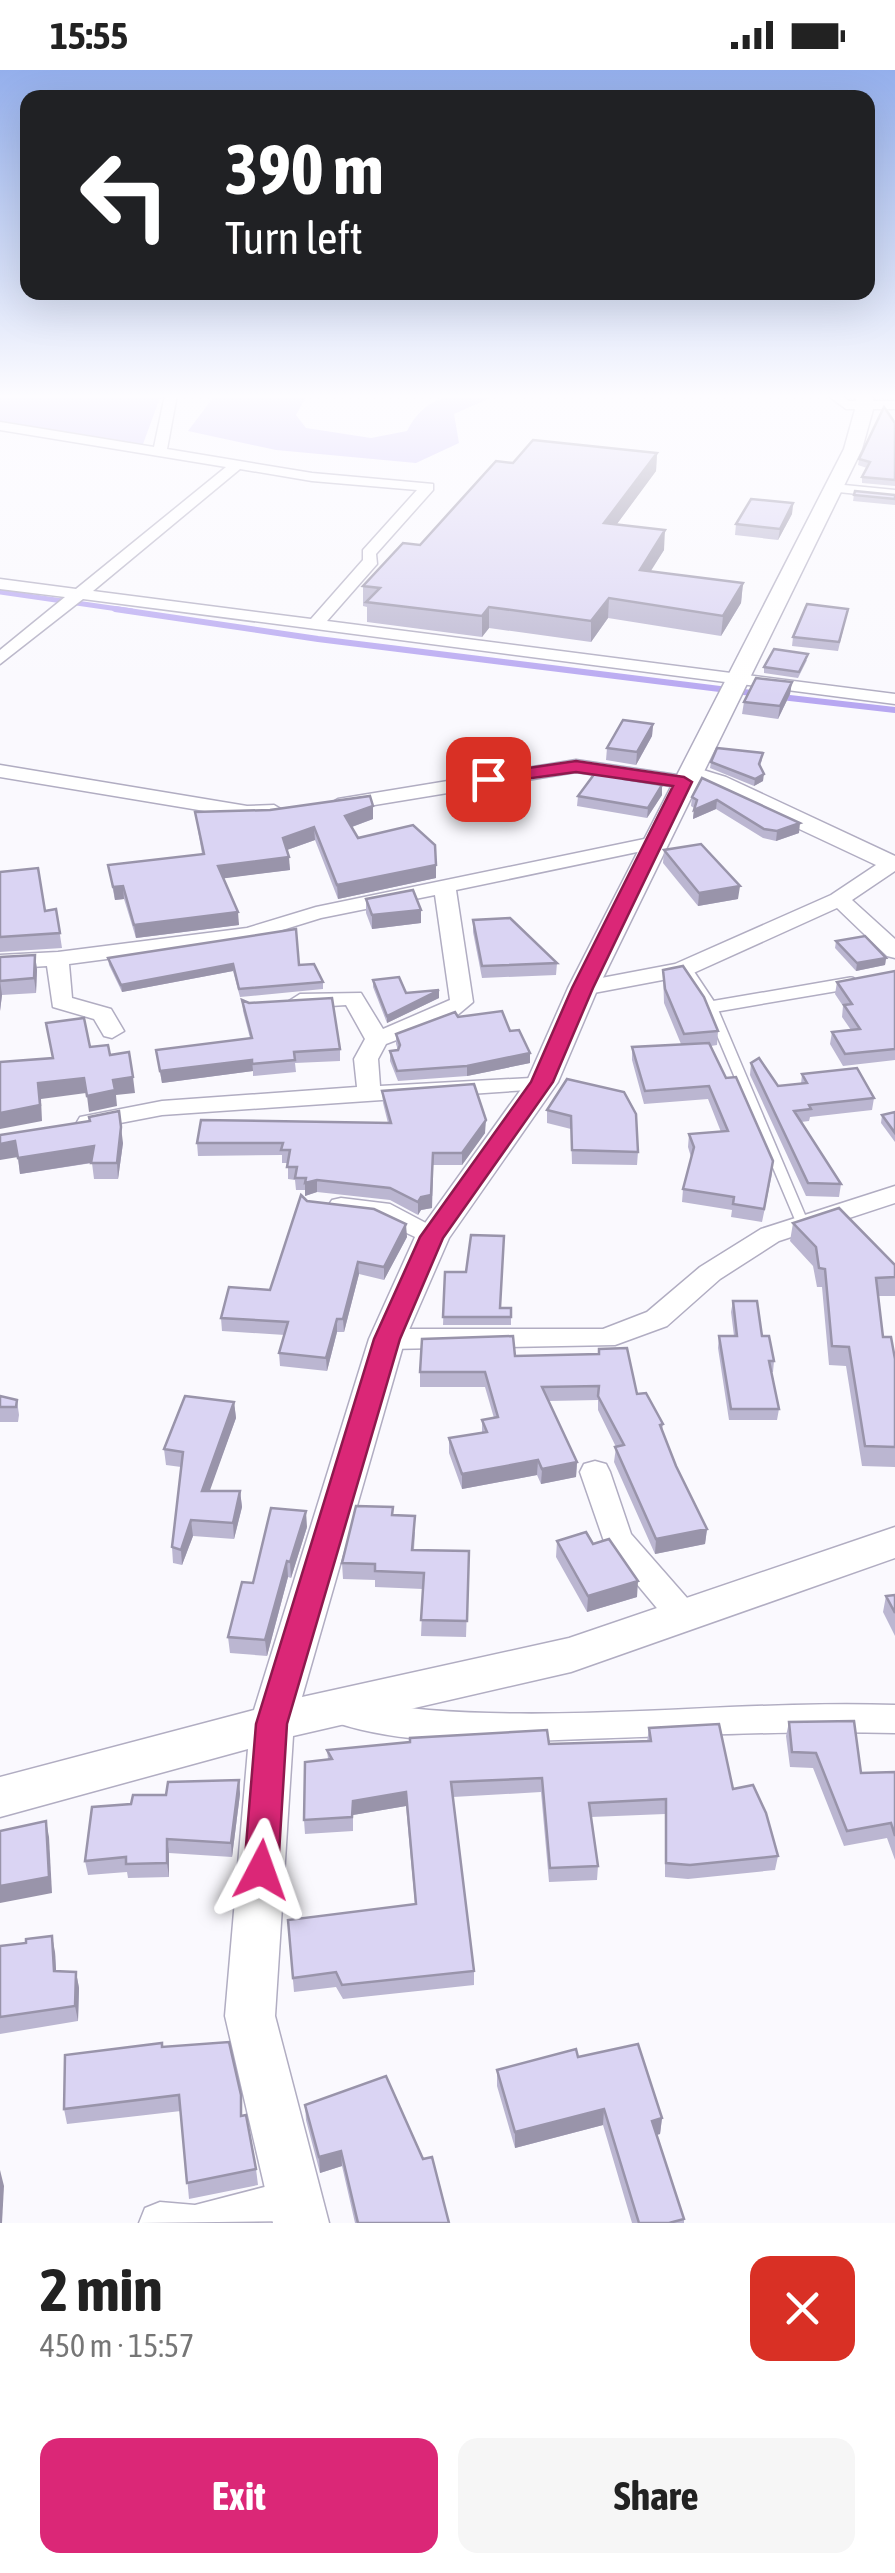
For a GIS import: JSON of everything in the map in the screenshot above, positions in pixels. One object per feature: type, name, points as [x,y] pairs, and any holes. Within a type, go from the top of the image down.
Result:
[{"type":"street","points":[[0,659],[200,495]]},
{"type":"street","points":[[315,624],[371,561],[368,553],[420,495]]},
{"type":"street","points":[[203,2223],[298,2211],[250,2016],[272,1724],[387,1339],[432,1237],[542,1082],[582,988],[830,495]]},
{"type":"street","points":[[0,584],[74,599],[315,624],[734,687],[895,699]]},
{"type":"street","points":[[315,808],[576,766],[720,782],[891,863],[839,899],[685,968],[582,988]]},
{"type":"street","points":[[0,771],[247,812],[290,811]]},
{"type":"street","points":[[0,962],[58,960],[250,934],[316,913],[654,843]]},
{"type":"street","points":[[369,1092],[366,1059],[376,1039],[446,1013],[462,1002],[446,888]]},
{"type":"street","points":[[839,899],[895,951]]},
{"type":"street","points":[[58,960],[61,1002],[103,1014],[112,1031]]},
{"type":"street","points":[[284,1002],[353,998],[376,1039]]},
{"type":"street","points":[[72,1126],[162,1108],[542,1082]]},
{"type":"street","points":[[387,1339],[605,1338],[657,1319],[710,1273],[770,1235],[895,1194]]},
{"type":"street","points":[[316,1204],[382,1210],[432,1237]]},
{"type":"street","points":[[595,1472],[617,1539],[683,1616]]},
{"type":"street","points":[[0,1796],[327,1709],[571,1654],[895,1542]]},
{"type":"street","points":[[327,1709],[434,1725],[593,1724],[812,1714],[895,1719]]},
{"type":"street","points":[[160,2223],[187,2223]]},
{"type":"lane","points":[[685,968],[711,1006],[802,1222]]},
{"type":"lane","points":[[711,1006],[861,980]]},
{"type":"building","points":[[465,495],[625,495],[604,523],[665,530],[640,570],[743,583],[723,616],[609,598],[591,621],[489,607],[482,616],[366,602],[380,588],[363,586],[403,543],[420,545]]},
{"type":"building","points":[[859,495],[895,495],[895,499]]},
{"type":"building","points":[[751,499],[793,503],[780,529],[736,524]]},
{"type":"building","points":[[807,604],[848,609],[839,642],[793,637]]},
{"type":"building","points":[[774,649],[808,654],[799,672],[764,667]]},
{"type":"building","points":[[756,678],[792,682],[780,706],[744,702]]},
{"type":"building","points":[[623,720],[653,724],[637,752],[607,748]]},
{"type":"building","points":[[717,748],[763,753],[759,764],[764,774],[755,779],[711,762]]},
{"type":"building","points":[[598,769],[627,773],[624,779],[662,785],[648,808],[578,796]]},
{"type":"building","points":[[702,778],[800,823],[777,831],[764,829],[717,800],[694,810],[697,800],[692,797]]},
{"type":"building","points":[[370,796],[373,806],[345,816],[358,838],[413,825],[435,845],[436,865],[337,885],[314,827],[283,838],[289,857],[218,866],[238,912],[134,925],[123,886],[113,887],[108,865],[204,854],[195,812],[270,810]]},
{"type":"building","points":[[701,844],[740,886],[699,893],[664,850]]},
{"type":"building","points":[[38,868],[45,911],[56,909],[60,933],[0,937],[0,872]]},
{"type":"building","points":[[413,890],[421,910],[372,915],[366,899]]},
{"type":"building","points":[[510,918],[557,963],[482,966],[473,920]]},
{"type":"building","points":[[296,929],[299,965],[314,964],[323,982],[239,989],[233,964],[121,985],[108,958]]},
{"type":"building","points":[[865,936],[886,958],[857,963],[836,941]]},
{"type":"building","points":[[35,955],[34,978],[0,981],[0,957]]},
{"type":"building","points":[[683,966],[704,997],[718,1031],[684,1034],[665,989],[663,970]]},
{"type":"building","points":[[895,971],[895,1049],[845,1054],[832,1032],[860,1029],[844,1005],[852,1004],[837,982]]},
{"type":"building","points":[[399,977],[406,993],[439,990],[387,1016],[373,980]]},
{"type":"building","points":[[332,998],[340,1049],[294,1052],[295,1060],[252,1064],[252,1060],[160,1071],[156,1050],[252,1038],[242,1000],[249,1003]]},
{"type":"building","points":[[502,1011],[510,1031],[519,1030],[530,1053],[467,1066],[397,1071],[390,1051],[398,1050],[400,1045],[396,1034],[455,1012],[458,1017]]},
{"type":"building","points":[[84,1018],[90,1047],[108,1045],[110,1055],[129,1052],[133,1077],[113,1080],[115,1090],[87,1096],[84,1078],[38,1083],[40,1105],[0,1113],[0,1062],[53,1058],[46,1023]]},
{"type":"building","points":[[709,1043],[726,1078],[736,1077],[773,1161],[764,1209],[733,1204],[734,1197],[683,1189],[694,1147],[689,1134],[728,1131],[709,1086],[645,1091],[632,1047]]},
{"type":"building","points":[[759,1058],[778,1086],[807,1083],[802,1074],[857,1068],[874,1098],[809,1105],[811,1109],[794,1111],[841,1184],[808,1183],[751,1063]]},
{"type":"building","points":[[567,1079],[624,1092],[636,1114],[638,1152],[572,1150],[571,1116],[547,1110]]},
{"type":"building","points":[[474,1084],[486,1120],[462,1153],[433,1153],[431,1195],[418,1202],[390,1188],[317,1180],[305,1183],[306,1178],[295,1178],[297,1167],[287,1167],[290,1150],[281,1150],[283,1143],[197,1143],[201,1120],[391,1123],[382,1091]]},
{"type":"building","points":[[119,1111],[117,1163],[91,1163],[94,1146],[18,1158],[15,1141],[0,1144],[0,1135],[90,1121],[89,1117]]},
{"type":"building","points":[[895,1112],[895,1133],[882,1115]]},
{"type":"building","points":[[301,1195],[307,1201],[374,1209],[406,1224],[384,1267],[358,1262],[343,1319],[337,1319],[326,1358],[279,1353],[288,1322],[221,1318],[229,1287],[270,1290]]},
{"type":"building","points":[[839,1208],[895,1265],[895,1277],[876,1278],[883,1337],[891,1337],[895,1359],[895,1447],[865,1446],[849,1347],[832,1346],[825,1269],[819,1268],[816,1247],[793,1223]]},
{"type":"building","points":[[471,1235],[504,1236],[500,1308],[511,1308],[511,1317],[443,1317],[445,1272],[466,1272]]},
{"type":"building","points":[[733,1301],[757,1301],[762,1336],[769,1336],[774,1361],[769,1361],[779,1409],[731,1409],[719,1336],[737,1336]]},
{"type":"building","points":[[513,1336],[515,1356],[599,1354],[599,1349],[627,1348],[637,1394],[646,1393],[663,1424],[660,1425],[676,1466],[707,1529],[656,1539],[615,1447],[624,1445],[598,1396],[599,1386],[542,1387],[577,1462],[542,1469],[538,1460],[462,1474],[449,1438],[487,1432],[482,1420],[498,1417],[485,1372],[420,1372],[422,1339]]},
{"type":"building","points":[[0,1396],[17,1400],[16,1407],[0,1407]]},
{"type":"building","points":[[185,1396],[234,1402],[202,1491],[240,1491],[233,1523],[191,1520],[181,1550],[172,1547],[183,1452],[164,1449]]},
{"type":"building","points":[[356,1506],[393,1507],[392,1515],[415,1516],[412,1550],[469,1551],[467,1621],[421,1620],[424,1573],[375,1571],[375,1564],[342,1563]]},
{"type":"building","points":[[271,1508],[306,1511],[265,1640],[228,1637],[242,1582],[253,1583]]},
{"type":"building","points":[[586,1532],[593,1544],[609,1539],[638,1581],[588,1596],[557,1541]]},
{"type":"building","points":[[895,1595],[895,1613],[886,1596]]},
{"type":"building","points":[[854,1721],[861,1773],[895,1772],[895,1836],[891,1823],[847,1831],[816,1753],[792,1752],[789,1722]]},
{"type":"building","points":[[719,1724],[733,1789],[753,1785],[778,1856],[690,1865],[666,1863],[666,1799],[589,1803],[598,1866],[550,1868],[542,1778],[451,1782],[474,1971],[342,1985],[336,1972],[293,1978],[288,1920],[416,1904],[406,1792],[353,1801],[352,1817],[304,1820],[305,1762],[332,1759],[327,1750],[410,1742],[410,1738],[547,1730],[549,1744],[651,1741],[649,1728]]},
{"type":"building","points":[[239,1780],[231,1843],[167,1839],[167,1863],[126,1864],[126,1857],[85,1861],[92,1807],[131,1804],[133,1795],[166,1795],[168,1782]]},
{"type":"building","points":[[46,1821],[49,1877],[0,1886],[0,1831]]},
{"type":"building","points":[[52,1936],[54,1971],[76,1972],[75,2006],[0,2017],[0,1946]]},
{"type":"building","points":[[229,2042],[241,2095],[241,2116],[246,2115],[256,2169],[187,2183],[179,2095],[64,2109],[65,2055],[162,2043],[162,2047]]},
{"type":"building","points":[[638,2044],[662,2118],[652,2121],[684,2219],[669,2223],[639,2223],[604,2109],[515,2132],[497,2070],[576,2049],[578,2057]]},
{"type":"building","points":[[386,2076],[423,2159],[432,2157],[449,2223],[358,2223],[341,2151],[319,2157],[305,2105]]},
{"type":"waterway","points":[[0,592],[132,611]]},
{"type":"waterway","points":[[115,609],[318,639],[760,694]]},
{"type":"waterway","points":[[781,697],[895,710]]},
{"type":"route","points":[[261,1870],[272,1724],[387,1339],[432,1237],[542,1082],[582,988],[684,782],[576,766],[488,779]]}]
